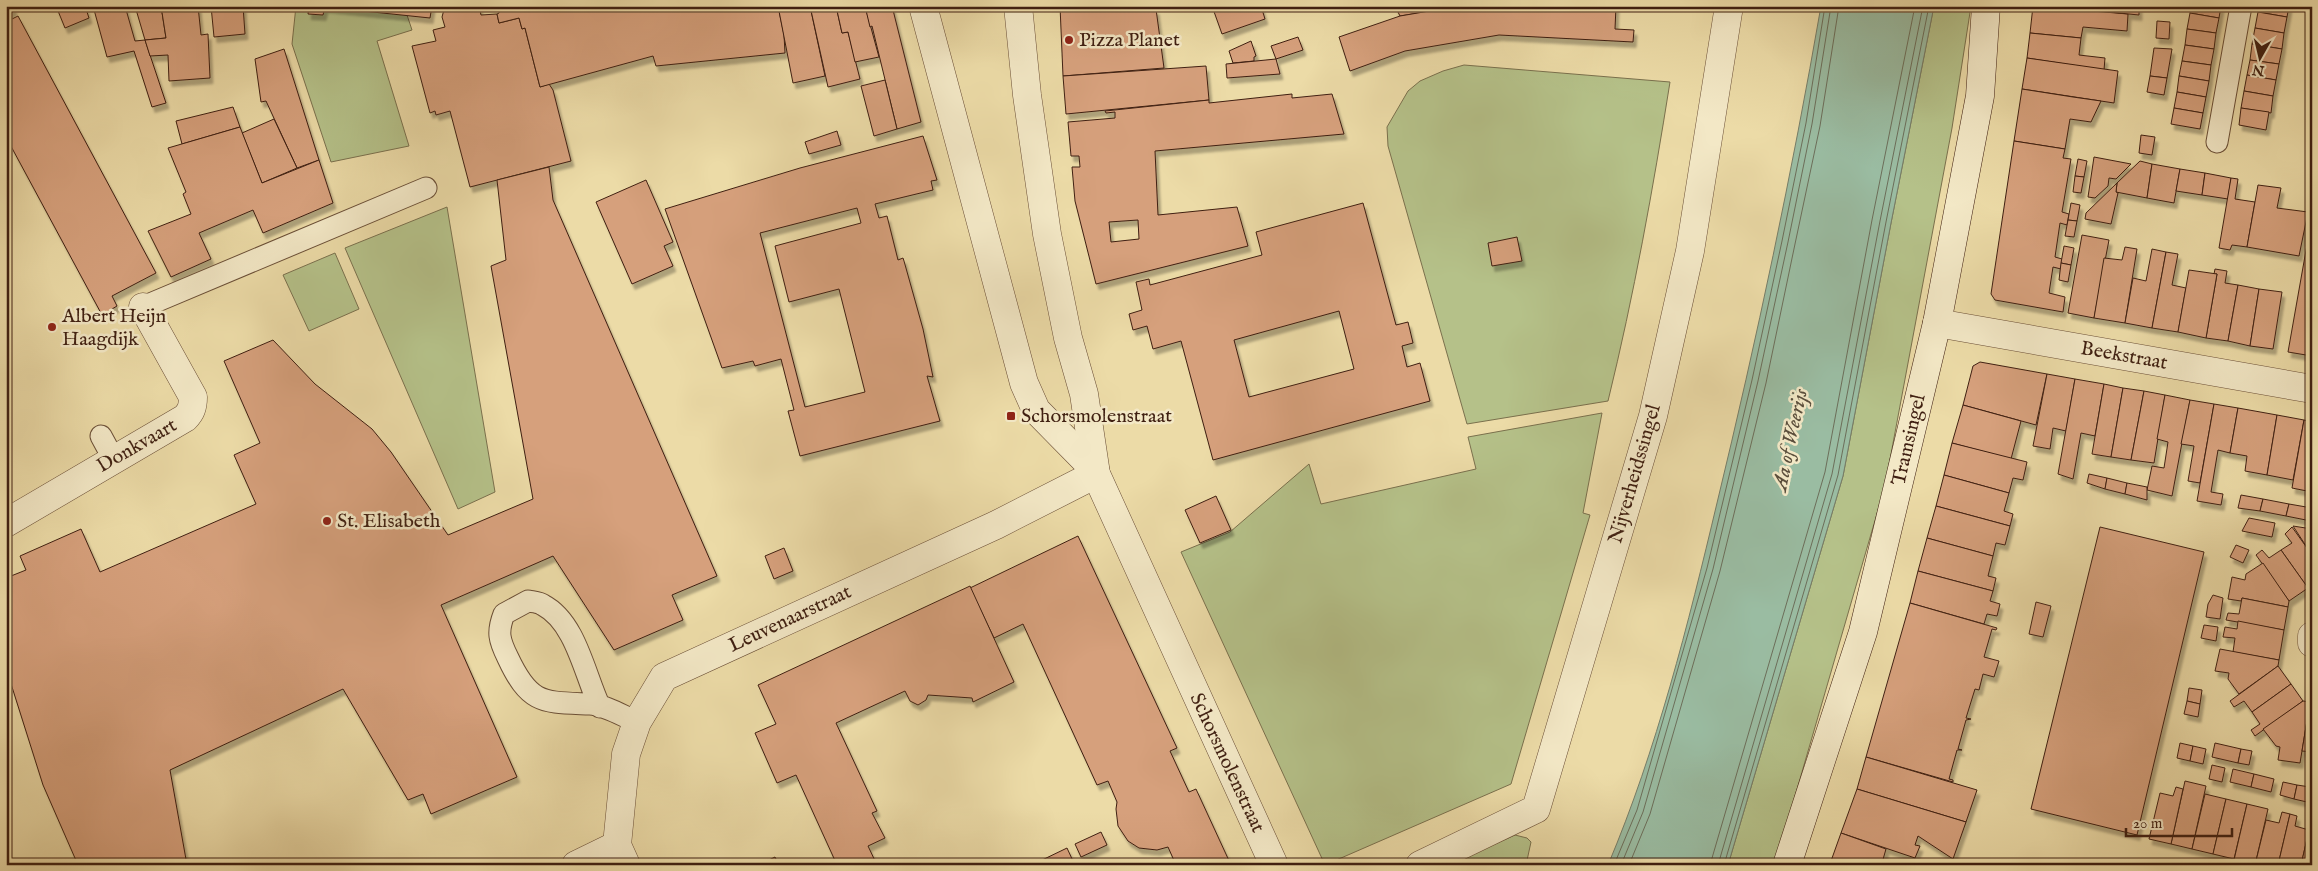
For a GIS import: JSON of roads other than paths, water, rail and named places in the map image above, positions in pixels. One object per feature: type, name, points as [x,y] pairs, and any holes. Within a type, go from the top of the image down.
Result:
[{"type":"street","name":"Schorsmolenstraat","points":[[923,6],[1024,383],[1036,410],[1095,472]]},
{"type":"street","name":"Schorsmolenstraat","points":[[1018,6],[1030,113],[1047,234],[1066,329],[1084,394],[1095,472],[1114,519],[1274,865]]},
{"type":"street","name":"Nijverheidssingel","points":[[1420,865],[1536,809],[1653,416],[1690,251],[1729,6]]},
{"type":"street","name":"Tramsingel","points":[[1787,865],[1863,632],[1937,323],[1980,96],[1986,6]]},
{"type":"street","name":"Donkvaart","points":[[6,523],[184,418],[193,406],[193,397],[143,307]]},
{"type":"street","name":"Beekstraat","points":[[1937,323],[2312,389]]},
{"type":"street","name":"Leuvenaarstraat","points":[[622,855],[626,754],[637,722],[664,677],[996,525],[1095,472]]},
{"type":"street","points":[[2312,636],[2312,643]]},
{"type":"street","points":[[576,865],[622,855]]},
{"type":"lane","points":[[2216,142],[2241,6]]},
{"type":"lane","points":[[143,307],[426,188]]},
{"type":"lane","points":[[101,436],[114,460]]},
{"type":"lane","points":[[600,707],[591,689],[580,655],[566,628],[555,615],[542,604],[528,601],[504,614],[498,630],[502,647],[519,681],[532,694],[551,703],[592,704],[637,722]]},
{"type":"water","name":"Aa of Weerijs","points":[[1821,6],[1934,6],[1843,476],[1728,865],[1608,865],[1642,777],[1695,595],[1760,317],[1786,193]]},
{"type":"place","name":"Pizza Planet","points":[[1069,40]]},
{"type":"place","name":"Albert Heijn Haagdijk","points":[[52,327]]},
{"type":"place","name":"Schorsmolenstraat","points":[[1011,416]]},
{"type":"place","name":"St. Elisabeth","points":[[327,521]]}]
